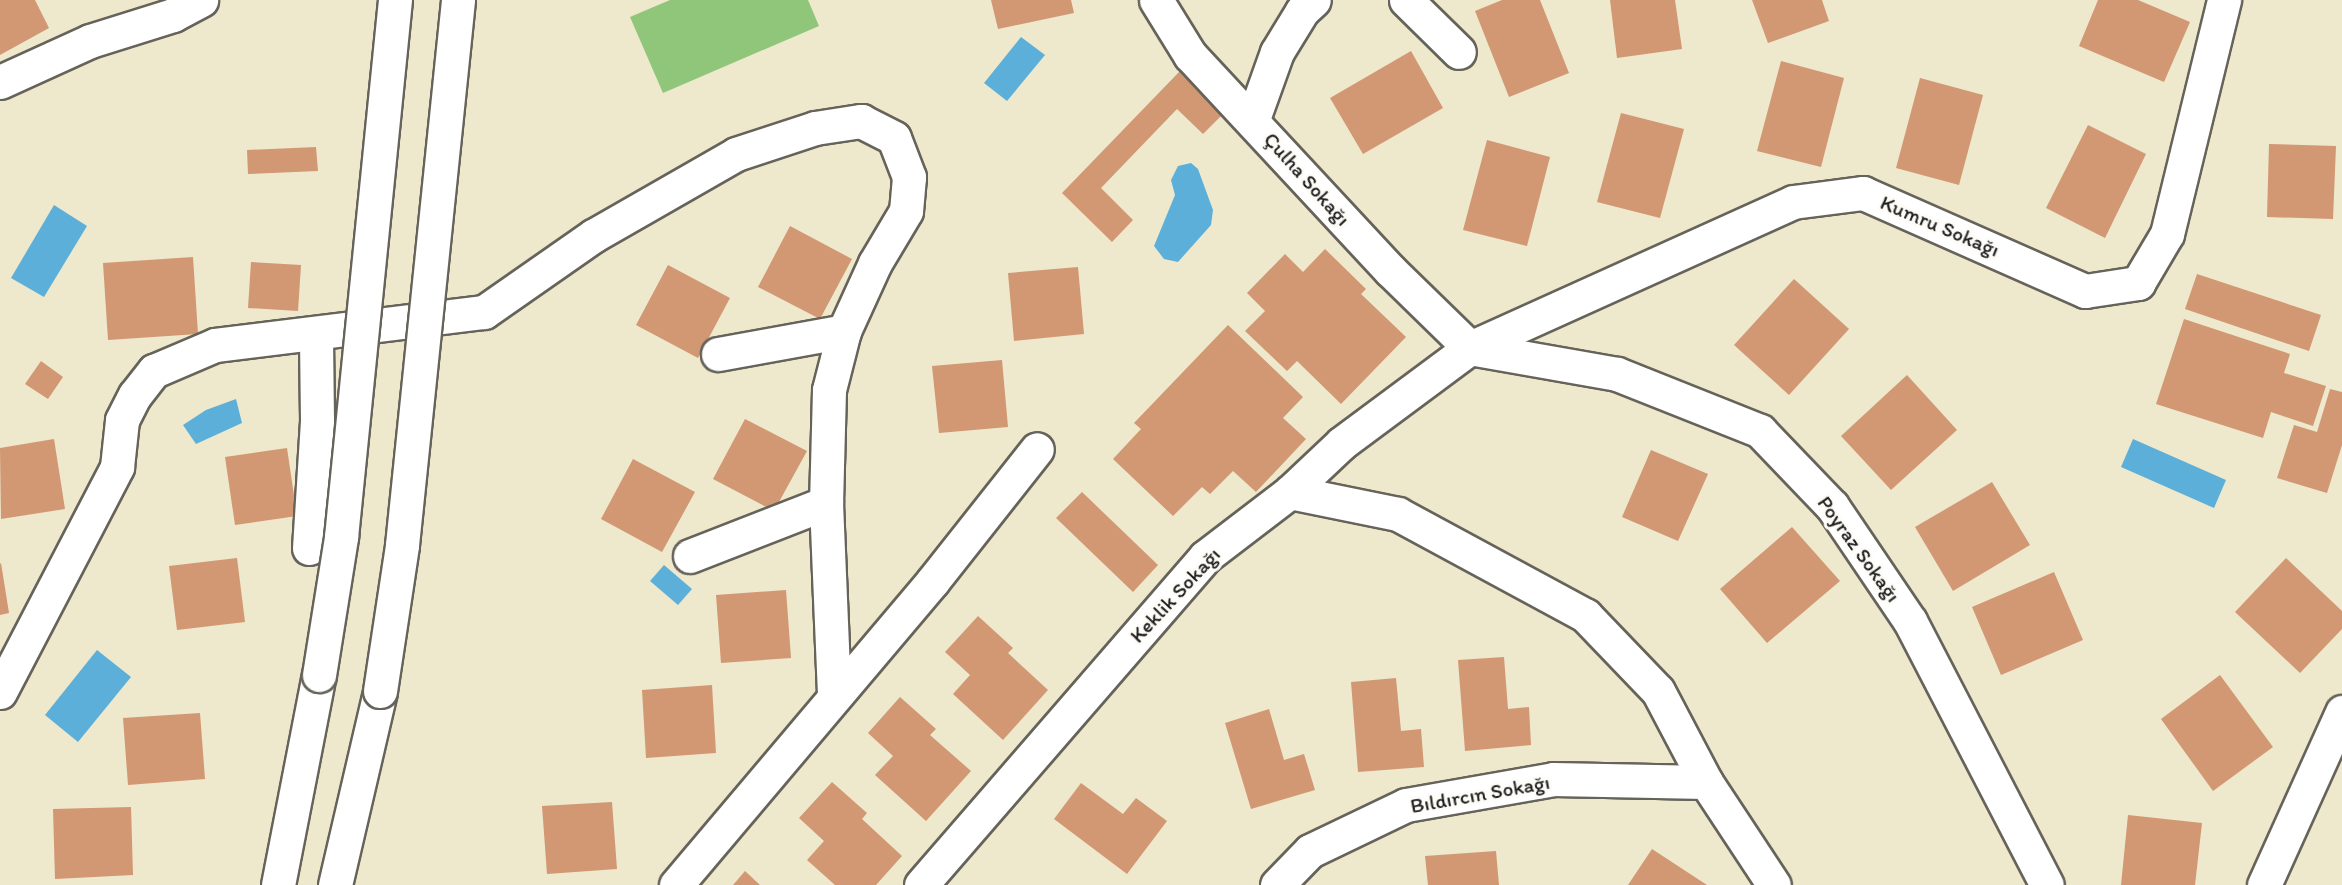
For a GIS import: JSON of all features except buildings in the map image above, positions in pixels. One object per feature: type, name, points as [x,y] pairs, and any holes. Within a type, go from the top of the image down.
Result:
[{"type":"main road","points":[[0,82],[90,40],[173,15],[201,0]]},
{"type":"main road","points":[[278,885],[319,675],[341,537],[395,0]]},
{"type":"main road","points":[[335,885],[380,691],[402,545],[458,0]]},
{"type":"main road","name":"Çulha Sokağı","points":[[1156,0],[1190,56],[1252,119],[1391,271],[1470,348]]},
{"type":"main road","points":[[1252,119],[1277,52],[1302,11],[1314,0]]},
{"type":"main road","points":[[1406,0],[1459,52]]},
{"type":"main road","name":"Kumru Sokağı","points":[[1470,348],[1793,202],[1863,193],[2085,291],[2138,282],[2167,234],[2224,0]]},
{"type":"main road","points":[[0,692],[117,467],[122,420],[135,396],[154,371],[215,345],[484,312],[592,236],[736,154],[815,129],[861,121],[894,138],[909,177],[906,211],[875,263],[844,331],[829,390],[826,503],[834,695]]},
{"type":"main road","points":[[718,354],[844,331]]},
{"type":"main road","points":[[309,548],[317,420],[316,334]]},
{"type":"main road","name":"Keklik Sokağı","points":[[921,885],[1205,557],[1290,492],[1342,443],[1470,348]]},
{"type":"main road","name":"Poyraz Sokağı","points":[[1470,348],[1617,374],[1760,431],[1832,506],[1910,621],[2047,885]]},
{"type":"main road","points":[[676,885],[834,695],[932,582],[1037,449]]},
{"type":"main road","points":[[1290,492],[1398,514],[1585,615],[1658,692],[1706,782],[1774,885]]},
{"type":"main road","points":[[690,556],[826,503]]},
{"type":"main road","points":[[2264,885],[2342,712]]},
{"type":"main road","name":"Bıldırcın Sokağı","points":[[1277,885],[1310,851],[1406,806],[1553,779],[1706,782]]},
{"type":"green space","points":[[670,0],[808,0],[819,26],[663,93],[630,17]]},
{"type":"water","points":[[1021,37],[1045,55],[1007,101],[984,83]]},
{"type":"water","points":[[1191,163],[1198,169],[1213,210],[1211,225],[1178,262],[1164,259],[1154,246],[1175,195],[1171,180],[1178,166]]},
{"type":"water","points":[[54,205],[87,226],[44,297],[11,278]]},
{"type":"water","points":[[236,399],[242,423],[196,444],[183,425],[206,410]]},
{"type":"water","points":[[2133,439],[2226,480],[2214,508],[2121,467]]},
{"type":"water","points":[[664,565],[692,589],[678,605],[650,581]]},
{"type":"water","points":[[97,650],[131,677],[78,742],[45,715]]}]
